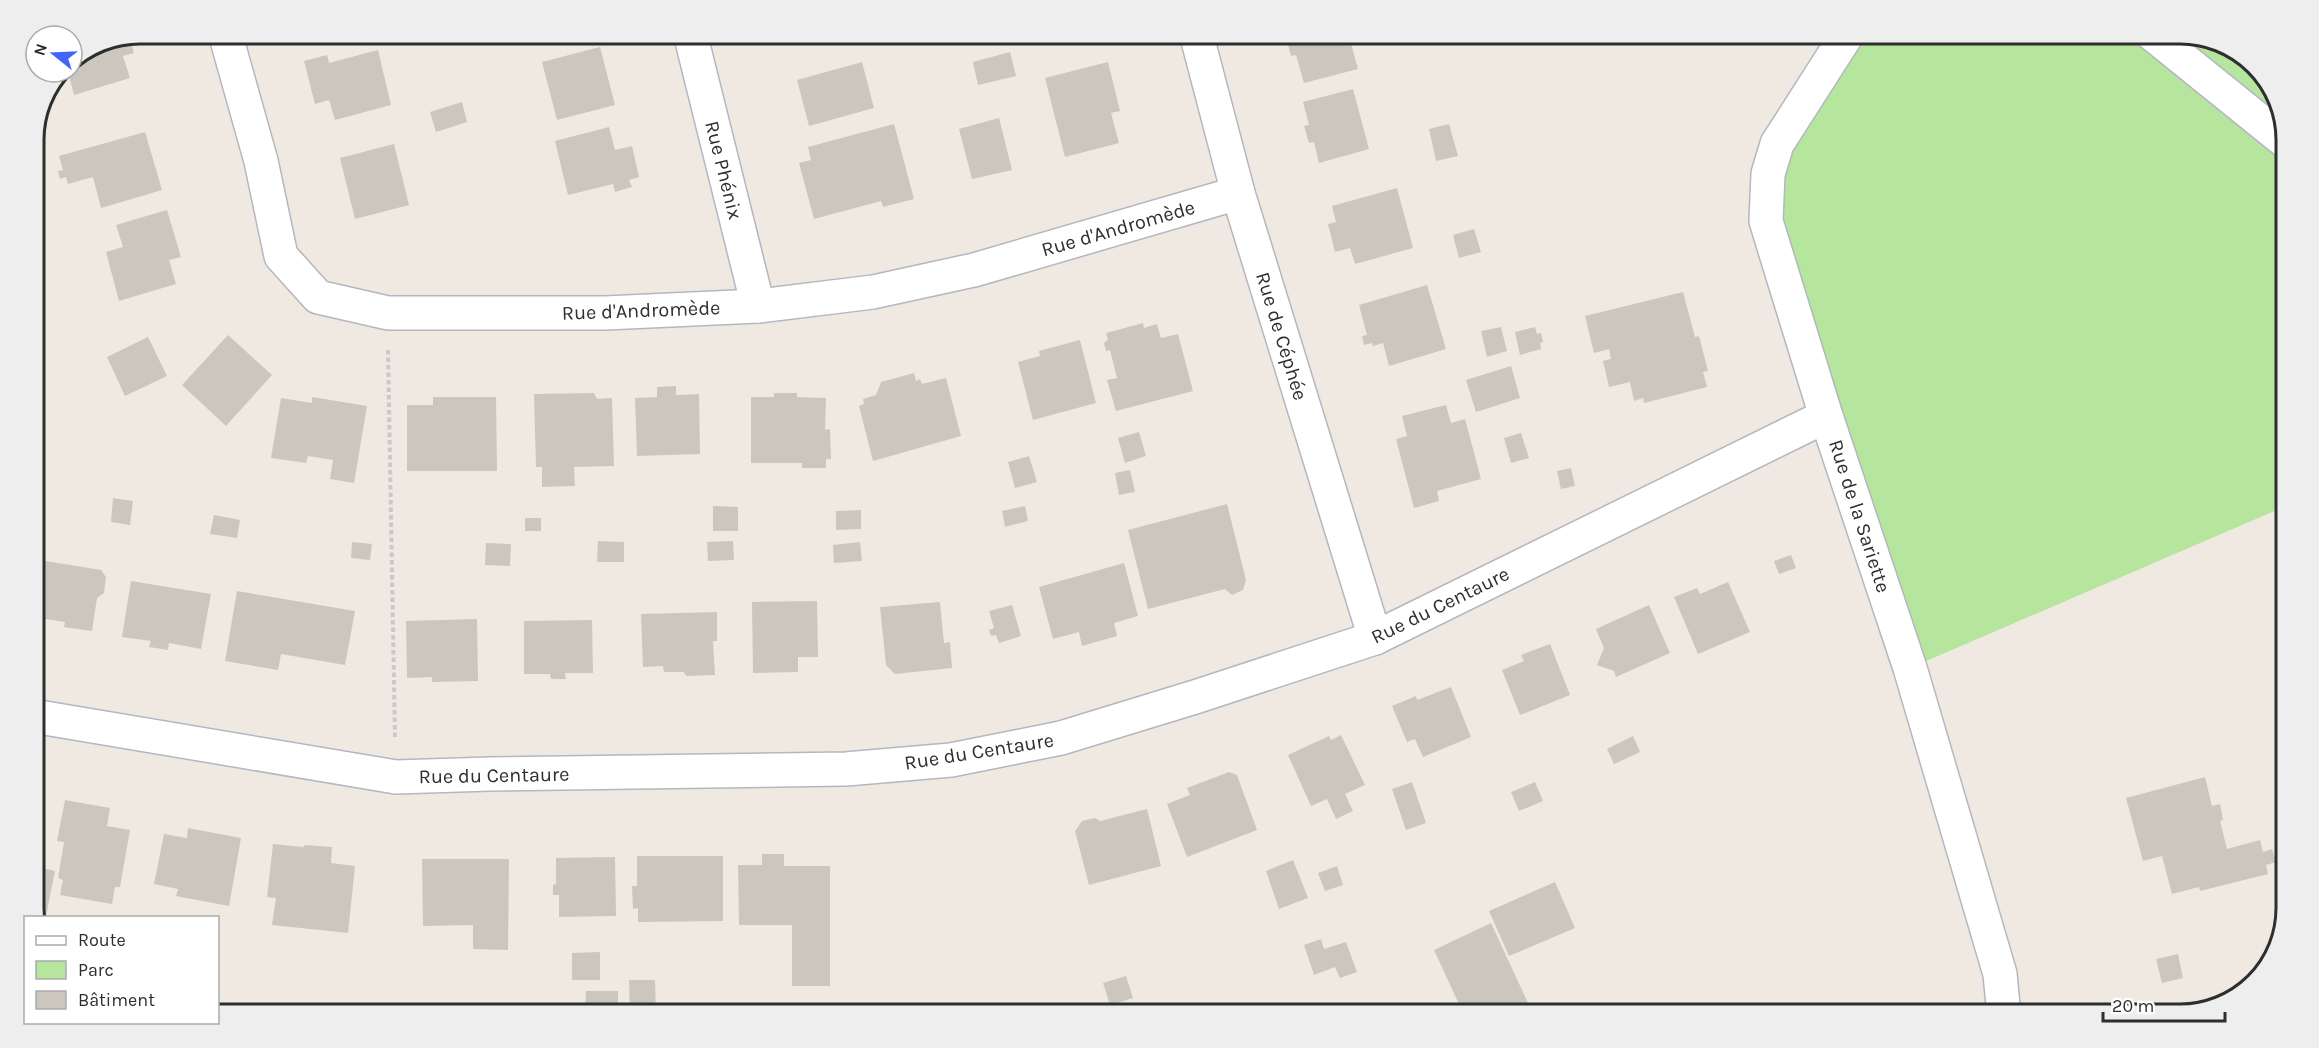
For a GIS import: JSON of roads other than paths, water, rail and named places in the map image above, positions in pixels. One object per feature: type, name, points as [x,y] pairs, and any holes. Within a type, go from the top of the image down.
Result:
[{"type":"street","name":"Rue d'Andromède","points":[[228,44],[261,161],[281,256],[318,297],[388,313],[604,313],[758,306],[873,292],[974,270],[1238,193]]},
{"type":"street","name":"Rue Phénix","points":[[693,44],[758,306]]},
{"type":"street","name":"Rue de Céphée","points":[[1199,44],[1238,193],[1375,638]]},
{"type":"street","name":"Rue de la Sariette","points":[[1841,44],[1777,144],[1768,174],[1766,221],[1826,416],[1910,668],[2000,974],[2003,1004]]},
{"type":"street","points":[[2165,44],[2275,133]]},
{"type":"street","name":"Rue du Centaure","points":[[44,718],[396,777],[846,769],[951,760],[1061,738],[1375,638],[1826,416]]}]
